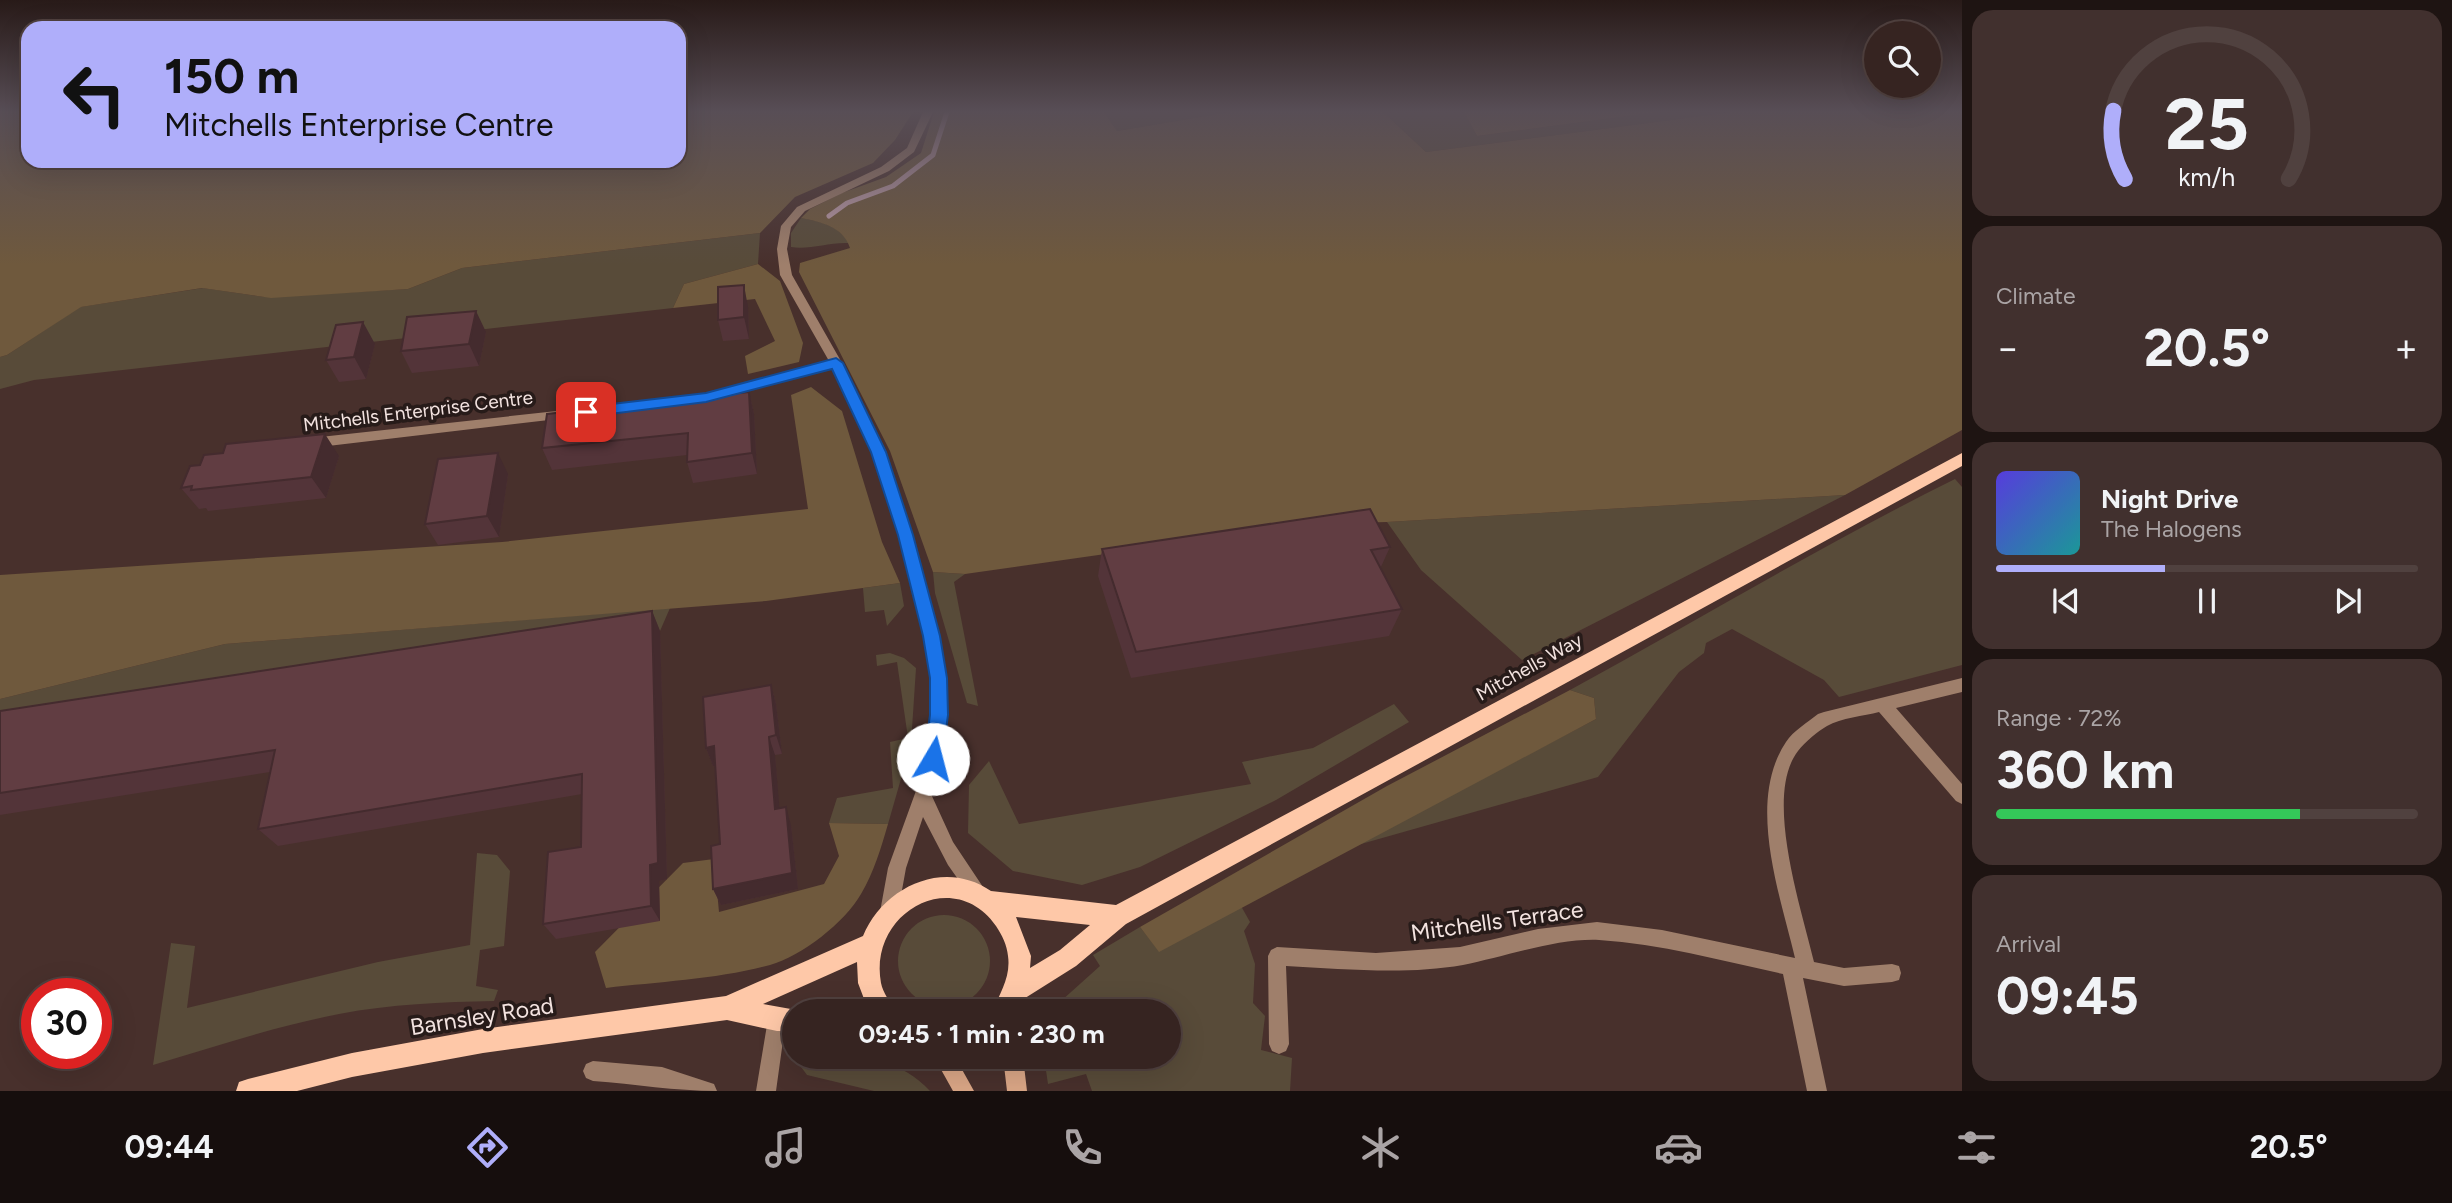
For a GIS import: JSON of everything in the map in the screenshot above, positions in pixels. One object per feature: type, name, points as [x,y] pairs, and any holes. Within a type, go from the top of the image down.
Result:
[{"type":"main road","name":"Mitchells Way","points":[[1016,999],[1118,916],[1962,459]]},
{"type":"main road","points":[[876,999],[869,984],[868,964],[875,932],[889,912],[905,899],[923,890],[962,888],[985,898],[1054,911],[1118,916]]},
{"type":"main road","points":[[985,898],[1004,915],[1014,931],[1020,949],[1021,968],[1012,999]]},
{"type":"main road","name":"Barnsley Road","points":[[248,1091],[352,1065],[483,1041],[727,1008],[871,944]]},
{"type":"main road","name":"Barnsley Road","points":[[727,1008],[782,1018]]},
{"type":"street","points":[[889,912],[897,868],[924,797],[937,740],[939,678],[932,636],[914,568],[879,452],[836,363],[786,275],[782,249],[786,226],[807,205],[873,175],[891,163]]},
{"type":"street","points":[[679,402],[836,363]]},
{"type":"street","name":"Mitchells Enterprise Centre","points":[[303,444],[586,412]]},
{"type":"street","points":[[1817,1091],[1775,822],[1776,793],[1782,769],[1792,746],[1824,719],[1962,685]]},
{"type":"street","points":[[1883,705],[1962,796]]},
{"type":"street","points":[[924,797],[957,868],[985,898]]},
{"type":"street","name":"Mitchells Terrace","points":[[1279,1044],[1277,956],[1376,962],[1460,956],[1538,938],[1597,931],[1662,939],[1844,977],[1892,973]]},
{"type":"street","points":[[766,1091],[782,1033]]},
{"type":"street","points":[[951,1069],[964,1091]]},
{"type":"street","points":[[1014,1069],[1017,1091]]},
{"type":"street","points":[[593,1071],[662,1077],[707,1091]]},
{"type":"shaded area","points":[[0,163],[21,163],[21,168],[686,168],[686,163],[873,163],[795,197],[760,233],[462,268],[408,289],[271,298],[202,288],[81,307],[0,357]]},
{"type":"shaded area","points":[[907,163],[1962,163],[1962,430],[1845,495],[1315,524],[965,574],[933,572],[890,451],[799,272],[800,263],[850,248],[836,230],[823,223],[801,218],[810,209],[842,193],[886,177]]},
{"type":"shaded area","points":[[801,218],[834,228],[849,243],[791,247],[791,233]]},
{"type":"shaded area","points":[[760,233],[758,264],[684,284],[673,308],[34,380],[0,389],[0,357],[80,307],[203,288],[265,297],[408,289],[462,268]]},
{"type":"shaded area","points":[[758,264],[780,281],[803,343],[799,362],[748,374],[745,356],[775,341],[755,299],[673,308],[684,284]]},
{"type":"shaded area","points":[[811,387],[842,411],[882,542],[900,583],[766,601],[225,644],[0,699],[0,575],[502,542],[808,509],[791,395]]},
{"type":"shaded area","points":[[1955,479],[1962,487],[1962,665],[1839,697],[1824,680],[1732,629],[1706,643],[1704,653],[1679,672],[1598,777],[1354,846],[1596,719],[1594,698],[1570,690],[1809,556]]},
{"type":"shaded area","points":[[1845,495],[1522,660],[1421,570],[1387,522]]},
{"type":"shaded area","points":[[933,572],[965,574],[954,582],[978,706],[967,703],[935,593]]},
{"type":"shaded area","points":[[900,583],[904,606],[887,626],[884,610],[865,612],[863,588]]},
{"type":"shaded area","points":[[670,608],[660,631],[0,734],[0,699],[225,644]]},
{"type":"shaded area","points":[[890,653],[904,658],[916,668],[911,744],[888,824],[829,823],[837,798],[893,788],[890,742],[908,738],[897,662],[877,666],[876,655]]},
{"type":"shaded area","points":[[1570,690],[1594,698],[1596,719],[1159,952],[1140,927],[1387,786]]},
{"type":"shaded area","points":[[1394,704],[1409,722],[1276,800],[1140,867],[1082,885],[1013,871],[968,833],[969,785],[989,761],[1019,824],[1251,784],[1242,762],[1313,748]]},
{"type":"shaded area","points":[[829,823],[888,824],[880,851],[861,894],[845,916],[822,937],[782,961],[751,970],[606,988],[595,952],[683,863],[714,859],[719,912],[824,884],[839,856]]},
{"type":"shaded area","points":[[477,853],[497,855],[510,871],[504,946],[480,950],[476,986],[498,990],[494,1001],[416,1004],[339,1014],[269,1031],[153,1065],[171,943],[195,946],[187,1008],[378,962],[470,945]]},
{"type":"shaded area","points":[[1241,906],[1250,922],[1244,931],[1255,964],[1253,1003],[1265,1016],[1261,1050],[1292,1058],[1290,1091],[1092,1091],[1086,1074],[1048,1084],[1046,1069],[1181,1069],[1181,999],[1063,999],[1100,966],[1093,955],[1140,927],[1159,951]]},
{"type":"shaded area","points":[[944,915],[962,918],[977,928],[987,943],[987,979],[970,999],[918,999],[901,979],[898,961],[901,943],[911,928],[926,918]]},
{"type":"shaded area","points":[[803,1069],[901,1069],[930,1091],[874,1091],[807,1075]]},
{"type":"building","points":[[744,285],[744,317],[718,320],[718,287]]},
{"type":"building","points":[[476,311],[469,344],[401,351],[407,317]]},
{"type":"building","points":[[363,322],[354,357],[326,360],[336,325]]},
{"type":"building","points":[[749,392],[752,453],[687,462],[688,433],[542,448],[547,414]]},
{"type":"building","points":[[325,434],[311,477],[191,490],[192,486],[181,488],[190,466],[200,465],[204,455],[223,453],[226,444]]},
{"type":"building","points":[[498,453],[487,516],[425,524],[438,459]]},
{"type":"building","points":[[1370,509],[1390,547],[1371,550],[1402,609],[1136,652],[1102,549]]},
{"type":"building","points":[[652,611],[658,863],[650,865],[651,906],[543,924],[548,852],[581,847],[582,774],[258,829],[275,750],[0,793],[0,711]]},
{"type":"building","points":[[771,685],[776,735],[769,737],[775,809],[786,807],[792,873],[713,889],[711,846],[720,844],[714,746],[706,748],[703,697]]},
{"type":"waterway","points":[[829,216],[847,203],[893,186],[923,163]]},
{"type":"route","points":[[586,412],[692,400],[836,363],[879,452],[932,636],[939,678],[939,715],[933,759]]}]
